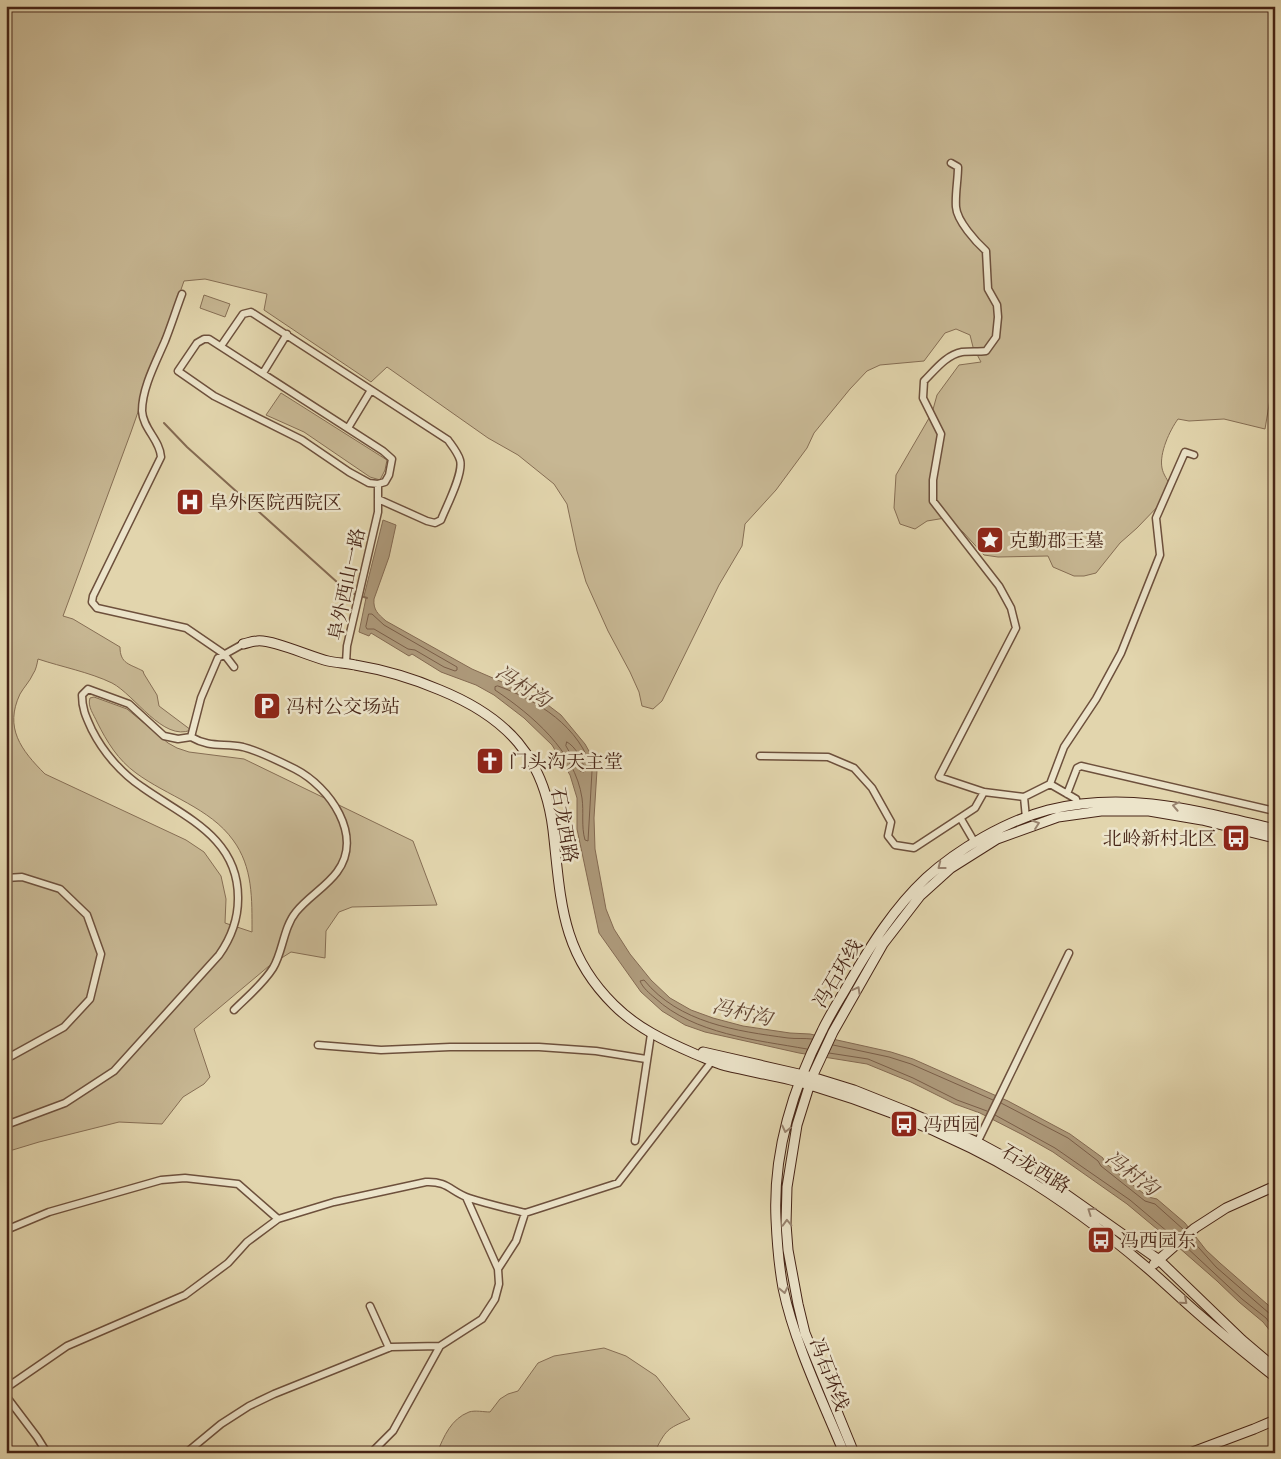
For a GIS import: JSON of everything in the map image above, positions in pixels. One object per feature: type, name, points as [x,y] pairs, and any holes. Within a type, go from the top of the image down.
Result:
[{"type":"main road","name":"石龙西路","points":[[244,644],[260,640],[330,661],[380,668],[415,679],[452,695],[490,715],[517,741],[537,772],[549,804],[559,890],[567,928],[574,948],[588,974],[601,992],[633,1023],[680,1048],[722,1065],[801,1078]]},
{"type":"main road","name":"冯石环线","points":[[844,1453],[798,1338],[786,1299],[780,1265],[776,1220],[778,1178],[784,1139],[801,1078],[822,1030],[864,958],[901,905],[937,869],[975,843],[1047,810],[1078,805],[1144,802],[1185,808],[1275,829]]},
{"type":"main road","name":"冯石环线","points":[[854,1453],[806,1332],[794,1288],[786,1224],[789,1168],[797,1125],[811,1081],[833,1032],[883,944],[914,902],[967,857],[1005,836],[1058,817],[1101,811],[1149,811],[1202,820],[1275,838]]},
{"type":"main road","name":"石龙西路","points":[[680,1048],[811,1081],[975,1146],[1040,1176],[1159,1260],[1242,1340],[1275,1368]]},
{"type":"main road","name":"石龙西路","points":[[975,1146],[1066,1204],[1148,1268],[1204,1319],[1275,1377]]},
{"type":"main road","points":[[1148,1268],[1196,1228],[1226,1208],[1275,1186]]},
{"type":"main road","points":[[1190,1453],[1275,1420]]},
{"type":"street","points":[[951,163],[958,168],[956,208],[971,237],[986,251],[988,289],[997,305],[998,317],[996,337],[986,351],[963,352],[948,357],[924,381],[923,398],[941,434],[935,466],[933,501],[999,586],[1012,608],[1016,628],[939,777],[984,792],[1024,797],[1050,784],[1064,747],[1096,700],[1121,653],[1160,555],[1156,518],[1185,452],[1194,455]]},
{"type":"street","points":[[182,294],[150,374],[143,407],[144,420],[149,432],[158,445],[161,457],[93,596],[92,602],[97,608],[186,628],[224,654],[234,667]]},
{"type":"street","points":[[221,346],[243,314],[251,312],[448,440],[457,452],[461,462],[459,474],[441,520],[435,523],[427,521],[378,499]]},
{"type":"street","points":[[263,373],[287,334]]},
{"type":"street","points":[[204,339],[209,339],[263,373],[383,451],[392,459],[389,475],[385,482],[378,484],[369,483],[349,472],[302,440],[214,396],[178,371],[197,343],[204,339]]},
{"type":"street","points":[[348,428],[371,390]]},
{"type":"street","name":"阜外西山一路","points":[[346,663],[347,646],[378,512],[378,484]]},
{"type":"street","points":[[191,737],[201,698],[218,658],[244,644]]},
{"type":"street","points":[[6,1125],[65,1104],[114,1071],[219,955],[231,936],[237,913],[238,884],[233,866],[224,851],[216,839],[204,828],[136,784],[107,754],[95,736],[82,707],[82,695],[88,689],[129,704],[164,736],[191,737],[202,744],[243,747],[297,770],[320,787],[338,810],[347,834],[346,858],[336,873],[295,913],[273,968],[234,1010]]},
{"type":"street","points":[[760,756],[828,757],[854,768],[872,788],[891,822],[888,836],[895,845],[914,848],[975,808],[984,792]]},
{"type":"street","points":[[1067,794],[1077,768],[1080,766],[1275,811]]},
{"type":"street","points":[[1050,784],[1076,800],[1079,815]]},
{"type":"street","points":[[1024,797],[1026,818]]},
{"type":"street","points":[[960,819],[975,843]]},
{"type":"street","points":[[6,878],[22,877],[60,889],[87,915],[101,954],[90,999],[64,1027],[6,1059]]},
{"type":"street","points":[[975,1146],[1069,953]]},
{"type":"street","points":[[635,1142],[651,1034]]},
{"type":"street","points":[[318,1045],[381,1050],[539,1047],[596,1051],[646,1059]]},
{"type":"street","points":[[6,1388],[67,1346],[185,1295],[228,1263],[248,1242],[278,1219],[334,1202],[434,1181],[445,1184],[466,1197],[525,1212],[618,1183],[712,1061]]},
{"type":"street","points":[[6,1230],[27,1220],[68,1207],[161,1180],[185,1178],[238,1184],[278,1219]]},
{"type":"street","points":[[371,1453],[393,1431],[440,1346],[482,1319],[495,1299],[499,1284],[498,1269],[466,1197]]},
{"type":"street","points":[[498,1269],[516,1241],[525,1212]]},
{"type":"street","points":[[370,1306],[389,1348]]},
{"type":"street","points":[[186,1453],[221,1424],[249,1406],[274,1394],[389,1348],[440,1346]]},
{"type":"street","points":[[6,1396],[47,1453]]},
{"type":"shaded area","points":[[6,6],[1275,6],[1275,399],[1270,399],[1265,429],[1224,419],[1189,421],[1178,419],[1169,435],[1162,456],[1163,470],[1171,486],[1163,501],[1120,543],[1096,573],[1074,576],[1053,567],[1048,556],[998,557],[984,555],[963,532],[945,518],[927,521],[915,529],[900,524],[894,508],[896,475],[932,413],[937,395],[959,365],[981,362],[973,347],[970,335],[956,329],[945,333],[924,361],[880,365],[867,371],[814,433],[807,448],[776,490],[745,524],[742,546],[719,585],[662,701],[653,709],[642,706],[639,692],[630,672],[608,631],[586,582],[567,504],[554,484],[518,455],[488,438],[387,367],[371,382],[264,310],[267,294],[205,279],[184,281],[63,616],[73,619],[120,647],[120,653],[124,660],[143,671],[157,695],[159,706],[191,730],[181,732],[160,724],[112,683],[38,659],[35,671],[20,694],[15,706],[15,728],[18,738],[22,747],[45,774],[186,840],[204,852],[221,876],[226,899],[225,923],[252,932],[250,884],[240,850],[224,829],[212,819],[148,781],[124,762],[101,729],[90,707],[90,698],[94,697],[127,709],[168,743],[177,748],[189,752],[244,759],[413,841],[437,905],[352,907],[339,912],[326,931],[325,958],[291,952],[269,966],[194,1029],[210,1077],[204,1084],[183,1097],[162,1124],[119,1122],[6,1152]]},
{"type":"shaded area","points":[[204,295],[230,304],[225,317],[200,308]]},
{"type":"shaded area","points":[[281,393],[387,460],[380,480],[370,477],[304,432],[266,415]]},
{"type":"shaded area","points":[[604,1348],[626,1356],[656,1376],[690,1419],[667,1431],[654,1453],[437,1453],[445,1434],[457,1419],[471,1411],[490,1412],[500,1399],[518,1391],[538,1363],[554,1356]]},
{"type":"water","points":[[383,520],[396,525],[389,557],[374,599],[374,606],[378,614],[386,621],[472,669],[544,702],[561,715],[585,744],[597,770],[594,818],[595,849],[606,909],[614,929],[630,954],[651,980],[670,998],[691,1010],[743,1026],[810,1034],[891,1052],[913,1059],[1008,1101],[1070,1134],[1103,1158],[1104,1162],[1148,1197],[1157,1199],[1185,1223],[1206,1250],[1275,1311],[1275,1337],[1263,1322],[1127,1204],[1053,1152],[1023,1135],[980,1113],[955,1104],[911,1082],[867,1064],[799,1053],[705,1032],[685,1025],[662,1011],[641,992],[599,933],[577,829],[577,798],[570,775],[552,745],[524,718],[494,695],[476,685],[441,672],[412,654],[409,656],[371,633],[369,636],[359,632],[366,598],[364,596]]},
{"type":"waterway","points":[[164,423],[187,447],[348,592],[367,598]]},
{"type":"place","name":"阜外医院西院区","points":[[190,502]]},
{"type":"place","name":"克勤郡王墓","points":[[990,540]]},
{"type":"place","name":"冯村公交场站","points":[[267,706]]},
{"type":"place","name":"门头沟天主堂","points":[[490,761]]},
{"type":"place","name":"北岭新村北区","points":[[1236,838]]},
{"type":"place","name":"冯西园","points":[[904,1124]]},
{"type":"place","name":"冯西园东","points":[[1101,1240]]},
{"type":"water label","name":"冯村沟","points":[[523,686]]},
{"type":"water label","name":"冯村沟","points":[[742,1012]]},
{"type":"water label","name":"冯村沟","points":[[1132,1173]]}]
